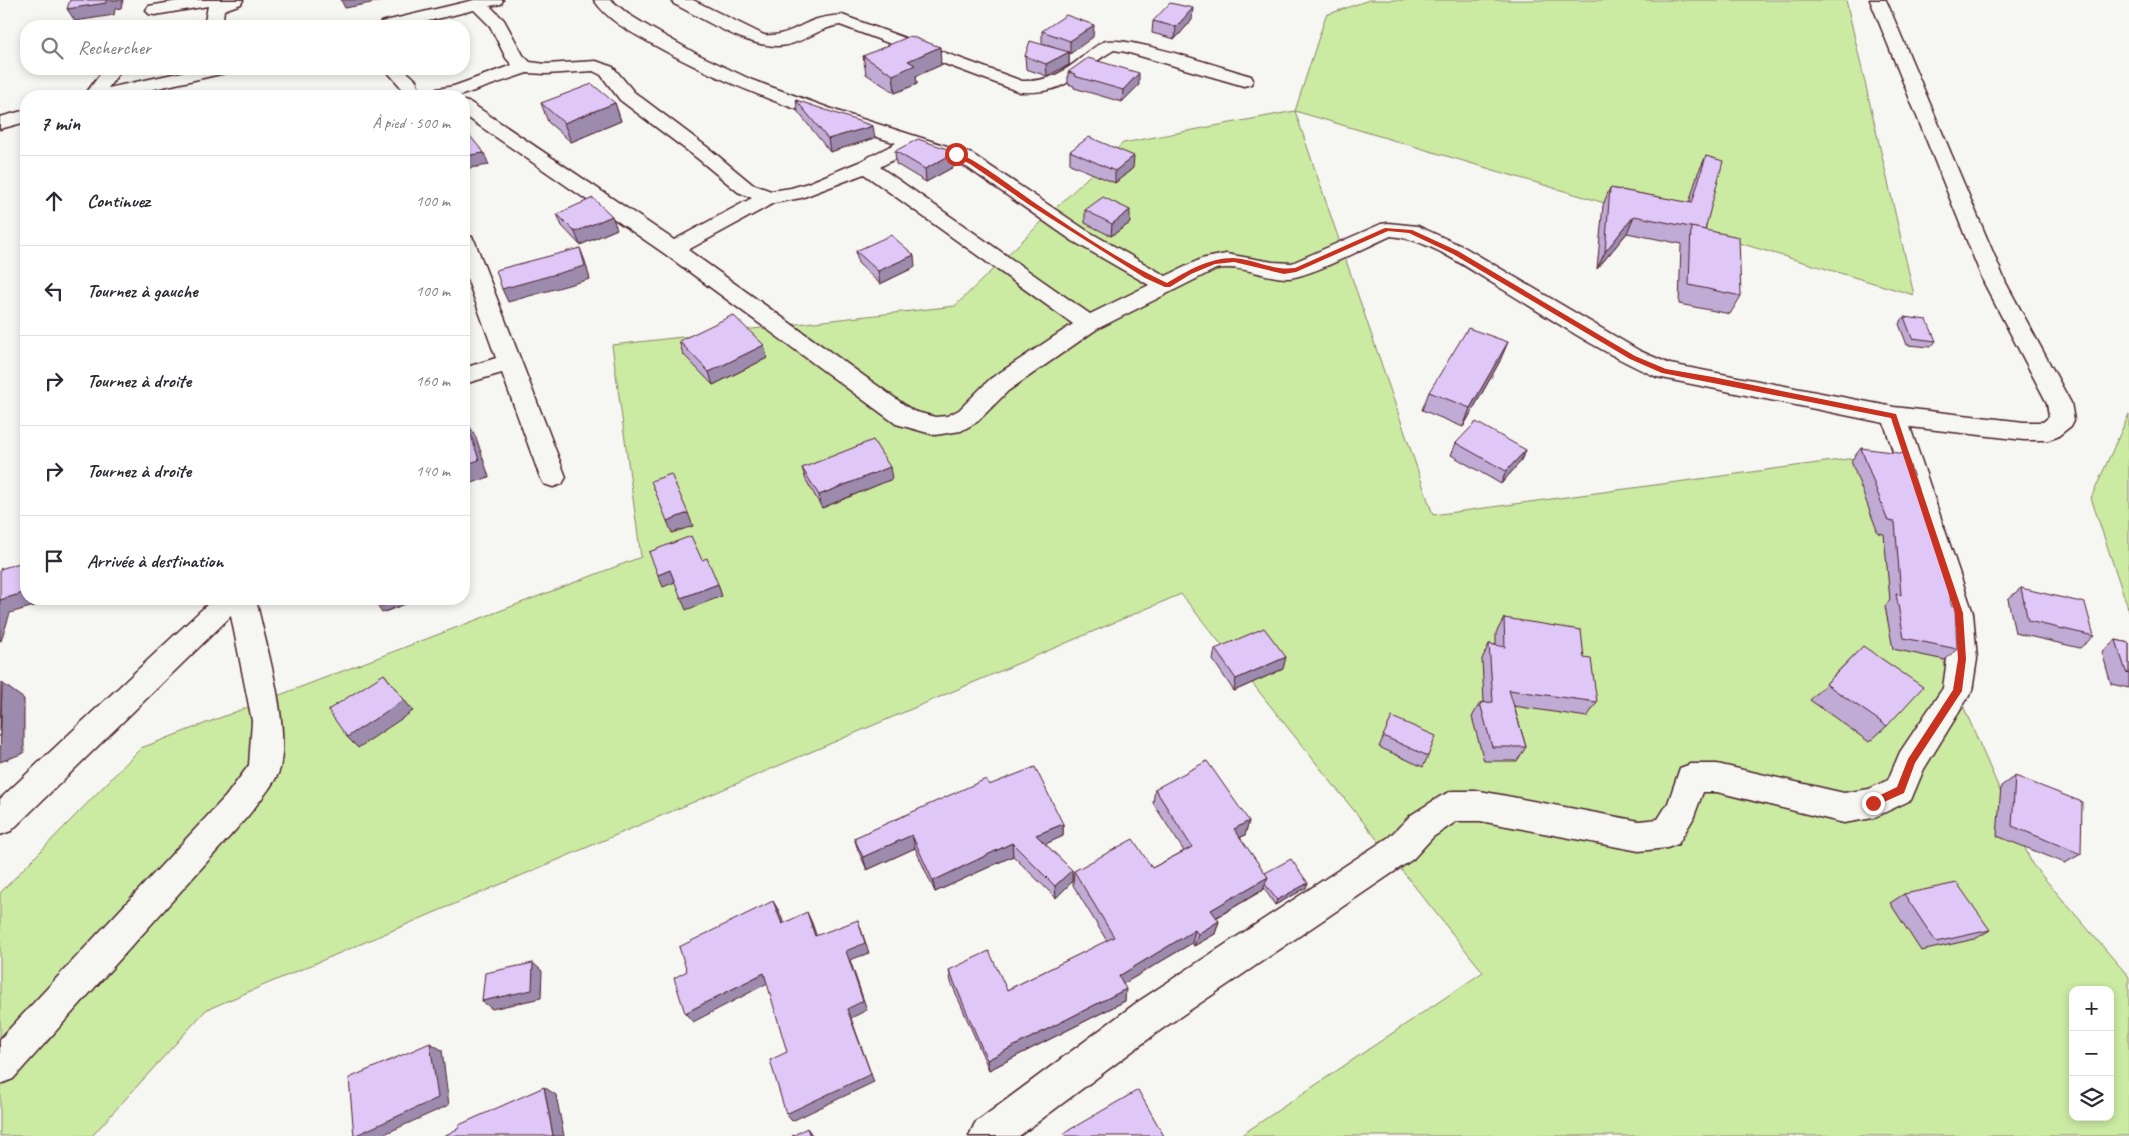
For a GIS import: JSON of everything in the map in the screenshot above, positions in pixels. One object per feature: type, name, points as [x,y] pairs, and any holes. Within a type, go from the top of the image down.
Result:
[{"type":"street","points":[[149,20],[160,5],[215,0]]},
{"type":"street","points":[[214,20],[216,7],[234,0]]},
{"type":"street","points":[[602,0],[613,13],[686,56],[735,81],[787,101],[956,154],[1106,251],[1147,276],[1167,285]]},
{"type":"street","points":[[680,0],[760,40],[772,43],[793,38],[829,20],[842,20],[1020,86],[1037,87],[1051,85],[1066,78],[1112,45],[1129,47],[1244,80]]},
{"type":"street","points":[[470,105],[673,249],[905,418],[935,426],[952,425],[968,416],[999,385],[1089,324],[1214,262],[1234,260],[1284,272],[1296,270],[1388,230],[1410,231],[1456,252],[1632,357],[1664,371],[1894,416],[2024,431],[2048,431],[2062,420],[2060,403],[1995,283],[1878,0]]},
{"type":"street","points":[[412,20],[487,2],[515,58],[525,67]]},
{"type":"street","points":[[470,93],[525,67],[546,69],[596,66],[607,71],[627,96],[704,154],[745,188],[769,197]]},
{"type":"street","points":[[97,90],[109,75]]},
{"type":"street","points":[[124,90],[188,75]]},
{"type":"street","points":[[195,90],[203,75]]},
{"type":"street","points":[[400,75],[409,84],[410,90]]},
{"type":"street","points":[[0,123],[20,118]]},
{"type":"street","points":[[673,249],[769,197],[794,194],[866,166],[913,142]]},
{"type":"street","points":[[866,166],[1089,324]]},
{"type":"street","points":[[470,258],[553,477]]},
{"type":"street","points":[[470,374],[509,362]]},
{"type":"street","points":[[988,1136],[1149,1016],[1401,848],[1422,826],[1452,806],[1480,806],[1639,836],[1667,832],[1682,809],[1691,778],[1717,778],[1844,808],[1873,803],[1900,790],[1911,762],[1957,691],[1962,659],[1959,613],[1894,416]]},
{"type":"street","points":[[0,820],[225,605]]},
{"type":"street","points":[[0,1066],[237,806],[264,769],[267,721],[243,605]]},
{"type":"green space","points":[[1369,0],[1846,0],[1914,295],[1295,111],[1326,15]]},
{"type":"green space","points":[[1295,111],[1433,515],[1855,458],[2032,864],[2129,977],[2129,1136],[1240,1136],[1483,972],[1181,594],[206,1010],[92,1136],[0,1136],[0,893],[141,748],[641,557],[612,345],[955,306],[1123,143]]},
{"type":"green space","points":[[2129,414],[2129,611],[2091,498]]},
{"type":"building","points":[[70,0],[106,0],[106,3],[67,9]]},
{"type":"building","points":[[1170,3],[1193,8],[1176,27],[1153,21]]},
{"type":"building","points":[[1066,15],[1094,25],[1070,41],[1042,31]]},
{"type":"building","points":[[910,36],[940,47],[908,61],[915,65],[893,75],[863,56]]},
{"type":"building","points":[[1030,41],[1069,52],[1046,64],[1025,56]]},
{"type":"building","points":[[1088,58],[1139,73],[1123,90],[1074,76],[1075,74],[1068,72]]},
{"type":"building","points":[[592,84],[615,103],[564,123],[541,103]]},
{"type":"building","points":[[796,100],[873,126],[828,139]]},
{"type":"building","points":[[470,136],[484,153],[470,155]]},
{"type":"building","points":[[1089,137],[1134,156],[1115,171],[1070,151]]},
{"type":"building","points":[[918,139],[956,152],[925,169],[895,151]]},
{"type":"building","points":[[1706,156],[1723,161],[1705,230],[1634,216],[1605,252],[1610,188],[1692,203]]},
{"type":"building","points":[[1103,197],[1130,210],[1112,224],[1085,210]]},
{"type":"building","points":[[593,198],[612,216],[575,232],[557,214]]},
{"type":"building","points":[[1691,227],[1739,237],[1741,296],[1689,285]]},
{"type":"building","points":[[891,235],[914,255],[878,271],[856,251]]},
{"type":"building","points":[[580,248],[585,266],[502,289],[496,270]]},
{"type":"building","points":[[733,315],[764,345],[709,372],[679,341]]},
{"type":"building","points":[[1904,317],[1927,320],[1936,341],[1912,338]]},
{"type":"building","points":[[1468,328],[1508,342],[1470,408],[1429,392]]},
{"type":"building","points":[[1476,422],[1526,450],[1506,471],[1456,443]]},
{"type":"building","points":[[470,432],[479,460],[470,463]]},
{"type":"building","points":[[873,440],[890,467],[819,495],[802,468]]},
{"type":"building","points":[[1861,448],[1906,454],[1949,583],[1951,605],[1955,606],[1957,649],[1904,638],[1896,594],[1901,595],[1895,522],[1888,521]]},
{"type":"building","points":[[671,474],[688,513],[667,521],[651,481]]},
{"type":"building","points":[[691,536],[702,560],[707,558],[718,584],[681,598],[670,570],[658,575],[649,552]]},
{"type":"building","points":[[20,563],[20,594],[0,600],[0,569]]},
{"type":"building","points":[[2021,588],[2085,603],[2094,636],[2028,621]]},
{"type":"building","points":[[1504,618],[1581,630],[1584,658],[1591,659],[1597,702],[1509,690],[1526,747],[1492,747],[1480,703],[1493,702],[1489,644],[1505,647]]},
{"type":"building","points":[[1264,628],[1286,657],[1236,679],[1215,649]]},
{"type":"building","points":[[2116,640],[2129,643],[2129,673],[2126,672]]},
{"type":"building","points":[[1863,646],[1923,687],[1887,726],[1826,684]]},
{"type":"building","points":[[384,674],[404,700],[347,737],[328,710]]},
{"type":"building","points":[[0,683],[2,683],[0,737]]},
{"type":"building","points":[[1392,717],[1436,736],[1428,756],[1383,736]]},
{"type":"building","points":[[1207,761],[1249,821],[1234,829],[1268,877],[1211,910],[1219,921],[1198,934],[1195,930],[1119,976],[1126,989],[987,1060],[949,970],[989,951],[1007,990],[1114,937],[1074,871],[1133,839],[1152,868],[1192,847],[1155,789]]},
{"type":"building","points":[[1035,767],[1063,824],[1036,835],[1072,870],[1055,886],[1012,843],[933,881],[912,835],[863,857],[854,838],[986,779],[989,785]]},
{"type":"building","points":[[2015,776],[2082,802],[2081,854],[2012,826]]},
{"type":"building","points":[[1291,859],[1308,883],[1277,900],[1265,884],[1268,877],[1265,873]]},
{"type":"building","points":[[1957,883],[1990,930],[1936,942],[1904,894]]},
{"type":"building","points":[[773,901],[782,924],[807,912],[815,936],[858,920],[865,943],[846,951],[863,1001],[847,1009],[871,1074],[786,1114],[770,1060],[787,1052],[764,973],[685,1013],[674,978],[687,971],[679,947]]},
{"type":"building","points":[[533,963],[532,990],[482,1001],[485,973]]},
{"type":"building","points":[[430,1043],[438,1098],[354,1136],[349,1078]]},
{"type":"building","points":[[544,1087],[553,1136],[444,1136],[459,1128],[459,1125]]},
{"type":"building","points":[[1138,1090],[1164,1136],[1066,1136],[1064,1133]]},
{"type":"building","points":[[807,1128],[810,1136],[792,1136]]},
{"type":"route","points":[[956,154],[1106,251],[1147,276],[1167,285],[1214,262],[1234,260],[1284,272],[1296,270],[1388,230],[1410,231],[1456,252],[1632,357],[1664,371],[1852,406],[1894,416],[1959,613],[1962,659],[1957,691],[1911,762],[1900,790],[1873,803]]}]
